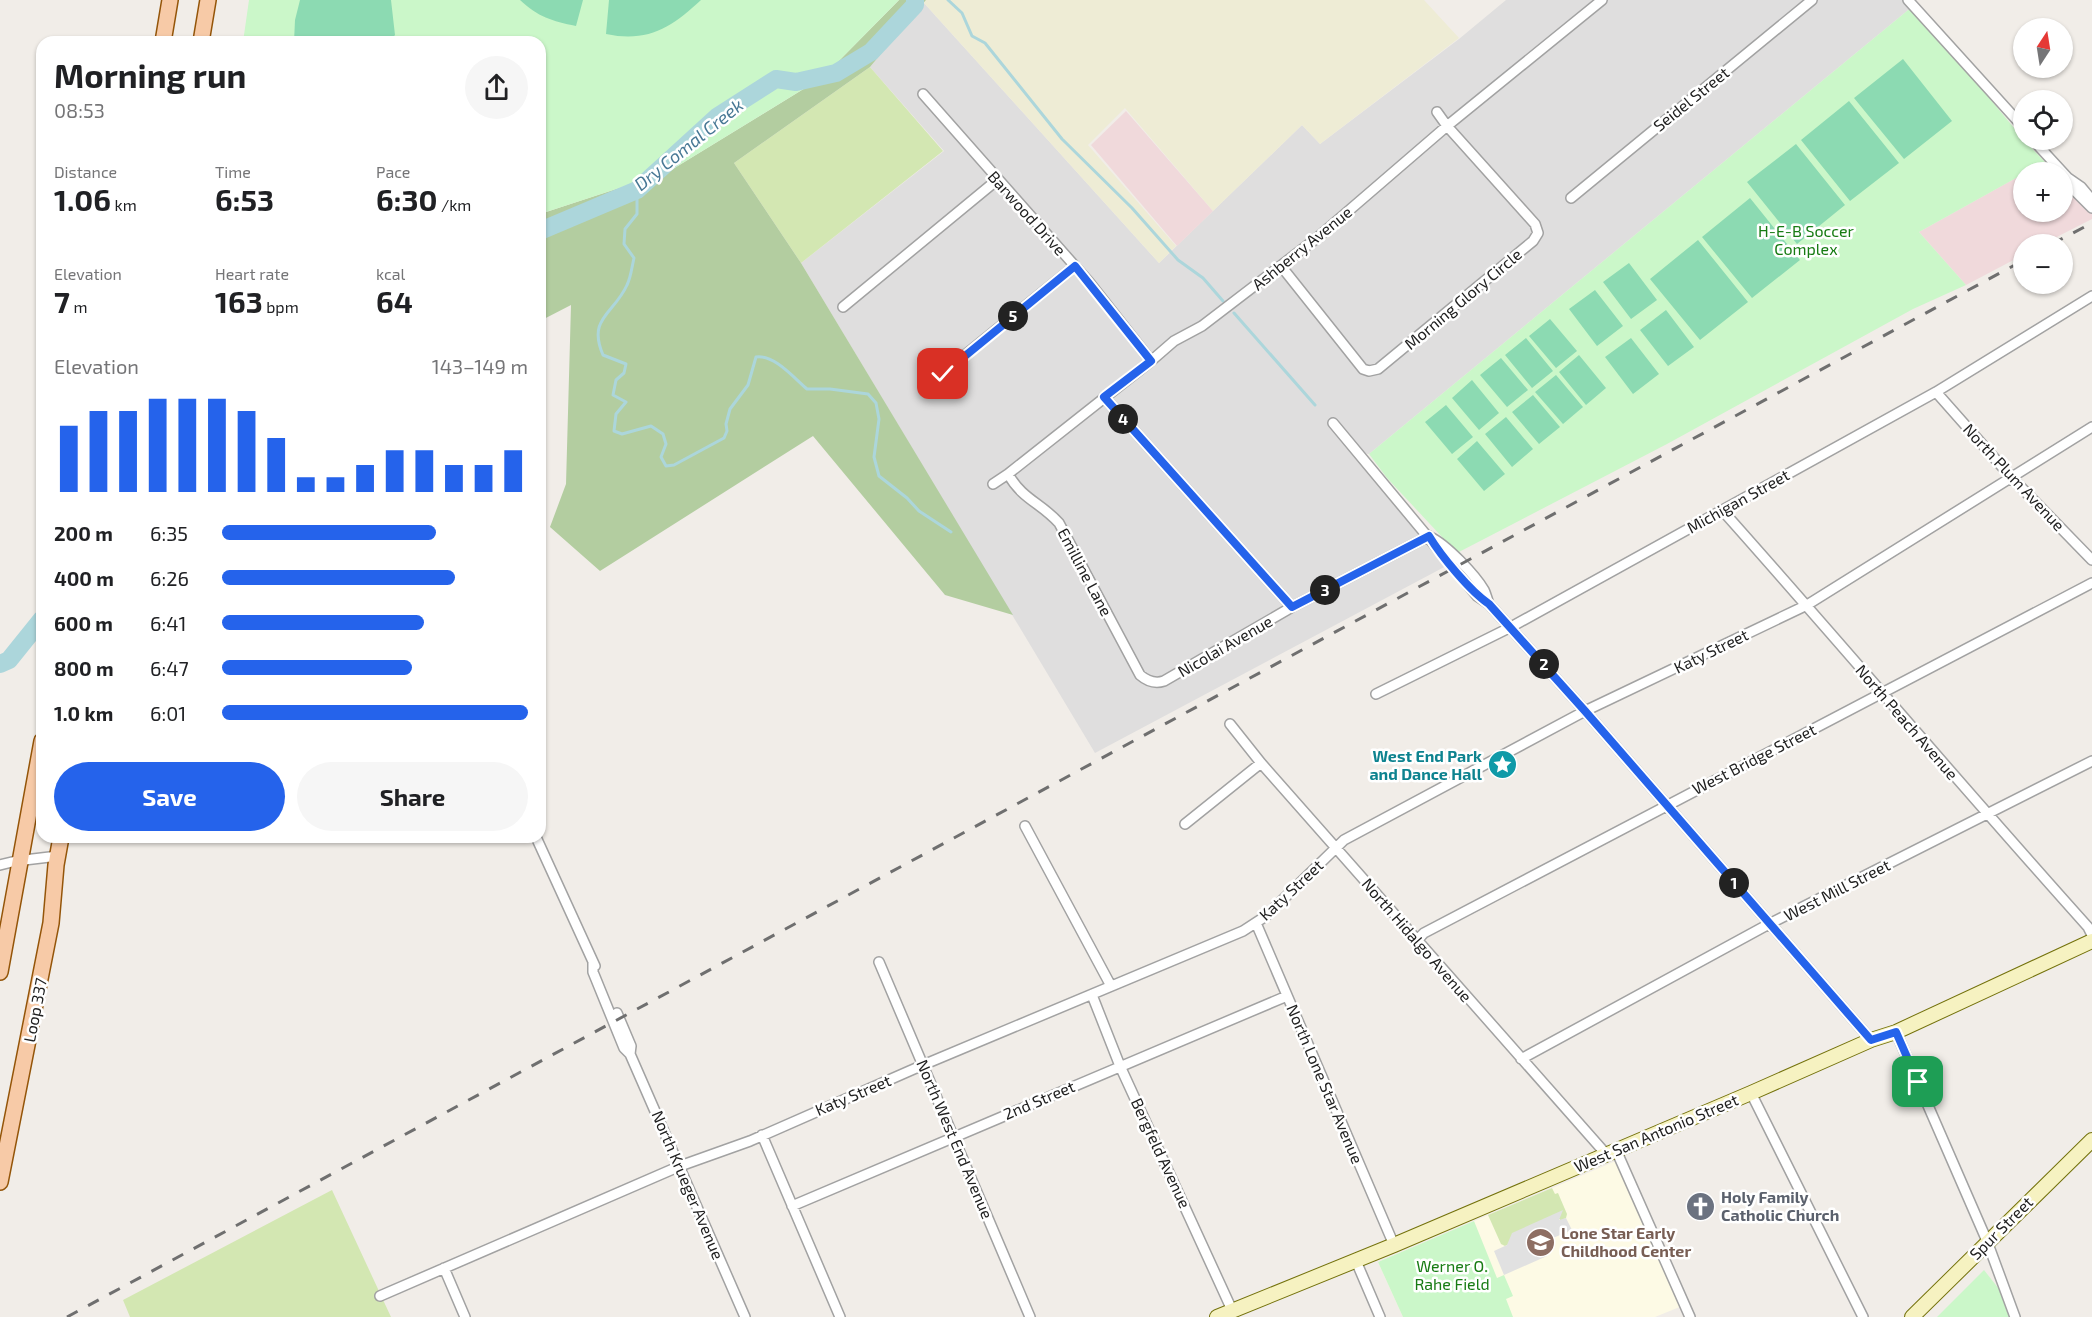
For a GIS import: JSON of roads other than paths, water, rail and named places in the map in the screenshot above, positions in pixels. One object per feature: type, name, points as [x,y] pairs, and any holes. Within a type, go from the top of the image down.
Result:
[{"type":"main road","points":[[164,36],[170,0]]},
{"type":"main road","points":[[202,36],[208,0]]},
{"type":"main road","points":[[0,972],[36,775]]},
{"type":"main road","name":"Loop 337","points":[[0,1182],[39,991],[51,923],[60,843]]},
{"type":"main road","points":[[0,1144],[23,1040],[39,991]]},
{"type":"street","name":"Ashberry Avenue","points":[[993,484],[1151,361],[1174,340],[1202,326],[1317,238],[1447,126],[1602,0]]},
{"type":"street","name":"Seidel Street","points":[[1571,198],[1812,0]]},
{"type":"street","points":[[1908,0],[2013,116]]},
{"type":"street","name":"Barwood Drive","points":[[923,94],[1075,266],[1151,361]]},
{"type":"street","name":"Morning Glory Circle","points":[[1281,266],[1363,369],[1372,371],[1378,369],[1533,241],[1538,233],[1536,224],[1437,112]]},
{"type":"street","points":[[2042,150],[2053,162]]},
{"type":"street","points":[[843,307],[997,180]]},
{"type":"street","points":[[2073,181],[2082,187],[2092,200]]},
{"type":"street","points":[[2073,188],[2092,208]]},
{"type":"street","points":[[943,374],[1075,266]]},
{"type":"street","name":"Michigan Street","points":[[1377,694],[1511,627],[1936,392],[2092,296]]},
{"type":"street","name":"North Plum Avenue","points":[[1936,392],[2012,478],[2092,560]]},
{"type":"street","points":[[1104,397],[1292,607]]},
{"type":"street","points":[[1333,423],[1477,596],[1489,604],[1511,627],[1871,1040]]},
{"type":"street","name":"Katy Street","points":[[380,1296],[680,1166],[762,1135],[1256,923],[1344,840],[1585,711],[1807,605],[2092,427]]},
{"type":"street","name":"Emilline Lane","points":[[1008,474],[1024,496],[1046,509],[1059,523],[1140,675],[1148,681]]},
{"type":"street","name":"North Peach Avenue","points":[[1722,510],[1807,605],[1986,814],[2088,927],[2092,935]]},
{"type":"street","name":"Nicolai Avenue","points":[[1148,681],[1159,683],[1164,681],[1292,607],[1429,536]]},
{"type":"street","name":"West Bridge Street","points":[[1418,939],[1424,933],[1666,805],[2092,583]]},
{"type":"street","name":"North Hidalgo Avenue","points":[[1230,724],[1261,763],[1418,939],[1521,1059],[1611,1152],[1690,1317]]},
{"type":"street","name":"West Mill Street","points":[[1521,1059],[1769,924],[2092,761]]},
{"type":"street","points":[[1185,824],[1261,763]]},
{"type":"street","points":[[1025,826],[1111,986]]},
{"type":"street","name":"North Krueger Avenue","points":[[539,843],[593,963],[593,972],[624,1048],[630,1054],[745,1317]]},
{"type":"street","points":[[0,865],[58,856]]},
{"type":"street","name":"North Lone Star Avenue","points":[[1256,923],[1395,1245]]},
{"type":"street","name":"West San Antonio Street","points":[[1216,1317],[1356,1262],[1871,1040],[1896,1032],[2092,941]]},
{"type":"street","name":"North West End Avenue","points":[[879,962],[1030,1317]]},
{"type":"street","name":"Bergfeld Avenue","points":[[1092,995],[1120,1066],[1232,1310]]},
{"type":"street","name":"2nd Street","points":[[792,1206],[1287,996]]},
{"type":"street","points":[[1896,1032],[1987,1241],[2015,1317]]},
{"type":"street","points":[[1751,1093],[1863,1317]]},
{"type":"street","points":[[762,1135],[840,1317]]},
{"type":"street","name":"Spur Street","points":[[1912,1317],[2092,1140]]},
{"type":"street","points":[[1356,1262],[1380,1317]]},
{"type":"street","points":[[444,1268],[465,1317]]},
{"type":"waterway","name":"Dry Comal Creek","points":[[546,228],[637,190],[718,116],[776,79],[796,82],[836,73],[871,52],[915,5],[915,0]]},
{"type":"waterway","points":[[948,0],[962,13],[972,36],[985,43],[1062,139],[1132,208],[1178,260],[1203,278],[1223,301]]},
{"type":"waterway","points":[[637,190],[637,214],[625,229],[624,244],[634,258],[630,279],[622,295],[604,317],[598,333],[603,355],[626,364],[624,373],[616,380],[613,395],[626,402],[616,414],[614,431],[622,434],[651,426],[663,434],[666,444],[661,457],[666,466],[674,465],[724,438],[730,409],[748,385],[756,357],[770,359],[807,389],[830,389],[868,394],[876,403],[879,419],[874,457],[879,476],[907,498],[919,511],[951,532]]},
{"type":"waterway","points":[[1234,313],[1315,405]]},
{"type":"waterway","name":"Dry Comal Creek","points":[[0,664],[9,660],[36,626]]},
{"type":"railway","points":[[2071,234],[2092,223]]},
{"type":"railway","points":[[67,1317],[2013,266]]},
{"type":"place","name":"West End Park and Dance Hall","points":[[1503,765]]},
{"type":"place","name":"Holy Family Catholic Church","points":[[1700,1206]]},
{"type":"place","name":"Lone Star Early Childhood Center","points":[[1540,1242]]},
{"type":"park label","name":"H-E-B Soccer Complex","points":[[1806,240]]},
{"type":"park label","name":"Werner O. Rahe Field","points":[[1452,1275]]}]
